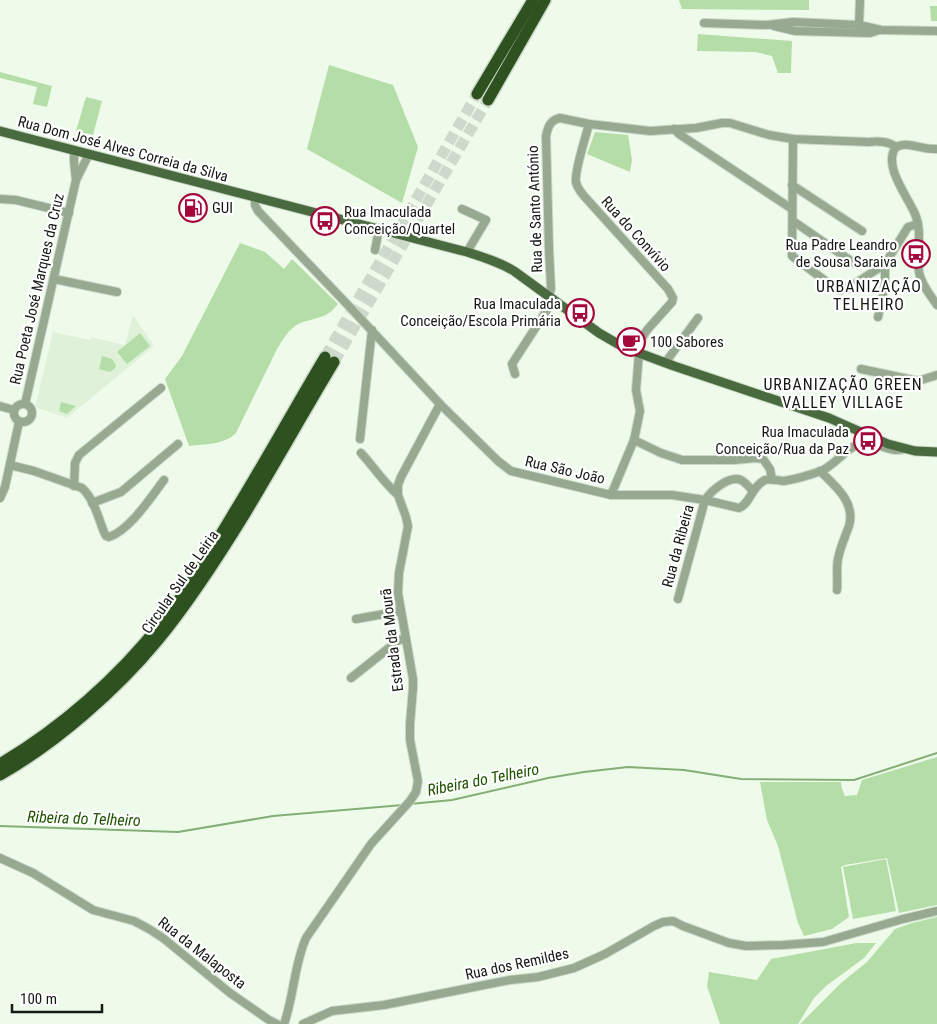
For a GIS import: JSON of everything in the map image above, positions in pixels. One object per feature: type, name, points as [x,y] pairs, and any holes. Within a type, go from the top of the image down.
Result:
[{"type":"highway","points":[[477,94],[533,0]]},
{"type":"highway","points":[[488,100],[546,0]]},
{"type":"highway","name":"Circular Sul de Leiria","points":[[0,775],[25,759],[54,733],[111,690],[144,656],[178,616],[219,556],[257,493],[329,359]]},
{"type":"highway","name":"Circular Sul de Leiria","points":[[0,764],[54,733]]},
{"type":"main road","name":"Rua Dom José Alves Correia da Silva","points":[[0,131],[467,252],[505,266],[599,333],[639,353],[829,418],[880,441],[905,449],[937,452]]},
{"type":"street","points":[[859,25],[860,0]]},
{"type":"street","points":[[704,23],[767,25],[793,22],[859,25],[881,30],[937,31]]},
{"type":"street","points":[[767,25],[795,31],[870,33],[881,30]]},
{"type":"street","name":"Rua de Santo António","points":[[551,298],[546,142],[548,127],[551,121],[560,118],[589,124]]},
{"type":"street","points":[[589,124],[650,131],[696,128],[722,123],[793,139],[881,141],[896,147]]},
{"type":"street","name":"Rua do Convívio","points":[[589,124],[577,171],[576,181],[578,188],[590,204],[668,289],[673,298],[672,302],[642,338],[639,353]]},
{"type":"street","points":[[674,129],[792,209]]},
{"type":"street","points":[[793,139],[792,256],[835,288],[840,290],[850,287],[885,264],[908,227],[918,224]]},
{"type":"street","points":[[937,149],[902,145],[896,147],[892,154],[896,178],[913,209],[918,224],[919,273],[924,286],[937,306]]},
{"type":"street","name":"Rua Poeta José Marques da Cruz","points":[[74,150],[76,180]]},
{"type":"street","name":"Rua Poeta José Marques da Cruz","points":[[25,404],[76,180],[90,154]]},
{"type":"street","points":[[792,185],[862,231]]},
{"type":"street","name":"Rua São João","points":[[255,197],[255,205],[258,210],[440,404],[498,461],[511,471],[611,495],[672,495],[739,508],[744,506],[753,491],[765,480],[785,480],[820,471],[862,443],[869,443],[898,451],[905,449]]},
{"type":"street","points":[[0,199],[16,200],[69,213]]},
{"type":"street","points":[[462,209],[486,220],[467,252]]},
{"type":"street","points":[[793,221],[854,263]]},
{"type":"street","points":[[375,250],[379,229]]},
{"type":"street","points":[[878,317],[886,285],[885,264]]},
{"type":"street","points":[[54,279],[117,292]]},
{"type":"street","points":[[514,374],[512,364],[551,298]]},
{"type":"street","points":[[665,363],[698,318]]},
{"type":"street","points":[[360,440],[372,330]]},
{"type":"street","points":[[611,495],[634,440],[640,411],[636,390],[639,353]]},
{"type":"street","points":[[861,369],[918,381],[937,375]]},
{"type":"street","points":[[74,486],[75,463],[79,455],[162,388]]},
{"type":"street","points":[[25,404],[32,410],[31,419],[26,423],[17,421],[14,416],[14,410],[17,406],[25,404]]},
{"type":"street","points":[[398,495],[398,485],[401,477],[440,404]]},
{"type":"street","points":[[0,406],[14,410]]},
{"type":"street","points":[[0,498],[5,487],[19,422]]},
{"type":"street","points":[[634,440],[682,460],[763,459],[770,469],[772,479]]},
{"type":"street","points":[[92,503],[121,492],[178,444]]},
{"type":"street","points":[[361,453],[388,486],[398,495]]},
{"type":"street","points":[[10,465],[34,471],[82,488],[92,503],[106,536],[109,537],[116,534],[138,515],[164,480]]},
{"type":"street","points":[[820,471],[846,499],[850,513],[850,524],[838,561],[837,590]]},
{"type":"street","points":[[705,500],[710,492],[731,480],[741,480],[753,491]]},
{"type":"street","name":"Estrada da Mourã","points":[[284,1024],[300,951],[306,938],[366,850],[404,808],[417,788],[418,777],[410,731],[413,682],[398,593],[398,581],[408,526],[398,495]]},
{"type":"street","name":"Rua da Ribeira","points":[[678,600],[705,500]]},
{"type":"street","points":[[356,619],[401,611]]},
{"type":"street","points":[[351,678],[399,640],[406,639]]},
{"type":"street","name":"Rua da Malaposta","points":[[0,858],[33,873],[93,910],[134,921],[149,929],[163,938],[230,993],[277,1024]]},
{"type":"street","name":"Rua dos Remildes","points":[[303,1024],[332,1011],[384,1005],[510,980],[538,977],[574,968],[605,954],[663,922],[673,921],[729,943],[746,946],[783,945],[823,942],[937,911]]},
{"type":"shaded area","points":[[133,315],[154,346],[67,418],[35,407],[53,332],[90,340],[91,337],[125,345]]},
{"type":"green space","points":[[679,0],[809,0],[809,10],[682,9]]},
{"type":"green space","points":[[930,6],[937,6],[937,21],[931,21]]},
{"type":"green space","points":[[698,34],[792,41],[791,73],[778,73],[772,56],[755,52],[697,51]]},
{"type":"green space","points":[[329,65],[393,85],[418,147],[402,203],[307,149]]},
{"type":"green space","points":[[0,72],[52,86],[47,107],[33,104],[37,87],[0,78]]},
{"type":"green space","points":[[86,97],[102,101],[93,135],[76,131]]},
{"type":"green space","points":[[595,132],[628,135],[632,160],[630,172],[587,154]]},
{"type":"green space","points":[[240,243],[265,252],[284,269],[292,259],[338,304],[329,313],[299,324],[287,334],[277,349],[236,433],[220,442],[189,446],[165,379],[182,356]]},
{"type":"green space","points":[[140,333],[150,346],[127,364],[117,352]]},
{"type":"green space","points":[[102,356],[112,359],[116,365],[110,372],[99,369]]},
{"type":"green space","points":[[61,402],[76,406],[67,414],[59,411]]},
{"type":"green space","points":[[937,757],[937,905],[899,913],[887,858],[845,865],[841,867],[849,917],[832,929],[804,936],[798,923],[778,846],[767,820],[760,782],[841,782],[845,796],[857,795],[862,780]]},
{"type":"green space","points":[[886,859],[896,911],[853,919],[843,867]]},
{"type":"green space","points":[[937,917],[937,1024],[800,1024],[841,983],[867,962],[895,929]]},
{"type":"green space","points":[[857,943],[876,943],[864,958],[826,986],[814,998],[798,1024],[720,1024],[707,986],[709,972],[757,980],[771,959]]},
{"type":"waterway","name":"Ribeira do Telheiro","points":[[410,804],[452,800],[548,778],[628,767],[684,770],[741,779],[854,780],[937,753]]},
{"type":"waterway","name":"Ribeira do Telheiro","points":[[0,826],[178,832],[273,816],[403,805]]},
{"type":"tunnel","points":[[325,357],[477,94]]},
{"type":"tunnel","points":[[334,362],[488,100]]},
{"type":"place","name":"GUI","points":[[193,208]]},
{"type":"place","name":"Rua Imaculada Conceição/Quartel","points":[[325,221]]},
{"type":"place","name":"Rua Padre Leandro de Sousa Saraiva","points":[[916,254]]},
{"type":"place","name":"Rua Imaculada Conceição/Escola Primária","points":[[580,313]]},
{"type":"place","name":"100 Sabores","points":[[631,342]]},
{"type":"place","name":"Rua Imaculada Conceição/Rua da Paz","points":[[868,441]]},
{"type":"district","name":"URBANIZAÇÃO TELHEIRO","points":[[869,295]]},
{"type":"district","name":"URBANIZAÇÃO GREEN VALLEY VILLAGE","points":[[843,393]]}]
